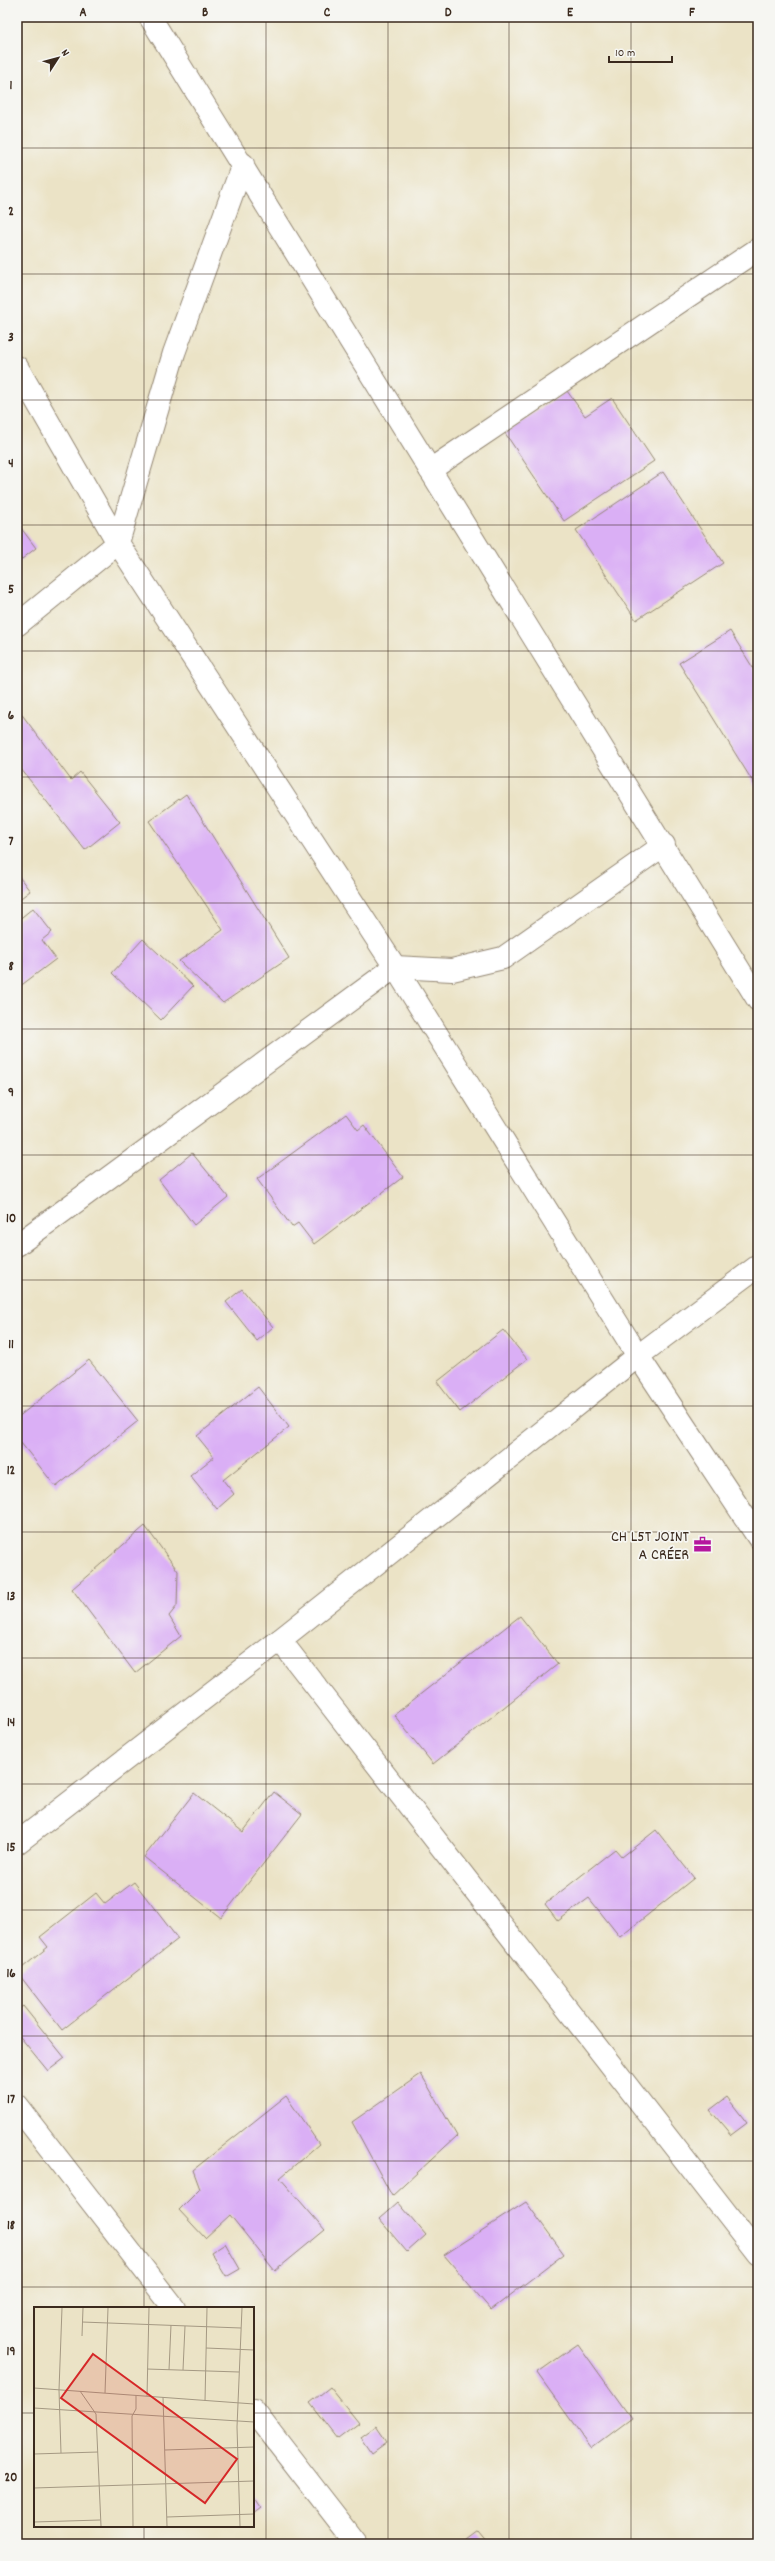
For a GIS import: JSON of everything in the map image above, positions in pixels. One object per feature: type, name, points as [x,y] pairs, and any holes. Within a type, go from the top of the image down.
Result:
[{"type":"street","points":[[150,17],[243,164],[430,470],[664,845],[752,976],[758,1000]]},
{"type":"street","points":[[17,625],[118,543],[174,353],[243,164]]},
{"type":"street","points":[[430,470],[758,249]]},
{"type":"street","points":[[17,367],[118,543],[395,967],[638,1356],[758,1537]]},
{"type":"street","points":[[17,1245],[395,967],[452,970],[503,958],[664,845]]},
{"type":"street","points":[[17,1843],[280,1640],[638,1356],[758,1266]]},
{"type":"street","points":[[280,1640],[758,2254]]},
{"type":"street","points":[[17,2106],[173,2307]]},
{"type":"street","points":[[254,2411],[357,2544]]},
{"type":"building","points":[[567,391],[585,416],[612,398],[654,461],[564,521],[505,433]]},
{"type":"building","points":[[663,472],[723,563],[636,620],[576,530]]},
{"type":"building","points":[[21,528],[36,548],[17,563],[17,532]]},
{"type":"building","points":[[730,631],[758,676],[758,790],[679,663]]},
{"type":"building","points":[[17,708],[71,780],[80,772],[120,822],[85,850],[17,764]]},
{"type":"building","points":[[186,794],[289,958],[223,1003],[179,961],[223,930],[149,821]]},
{"type":"building","points":[[17,874],[30,891],[17,901]]},
{"type":"building","points":[[33,908],[52,932],[42,940],[56,959],[19,987],[17,921]]},
{"type":"building","points":[[143,939],[193,986],[161,1020],[112,973]]},
{"type":"building","points":[[346,1114],[358,1130],[364,1125],[403,1177],[314,1244],[298,1223],[292,1227],[257,1179]]},
{"type":"building","points":[[192,1153],[228,1197],[194,1225],[159,1180]]},
{"type":"building","points":[[242,1289],[273,1327],[257,1341],[226,1302]]},
{"type":"building","points":[[503,1330],[527,1359],[460,1412],[437,1382]]},
{"type":"building","points":[[89,1360],[138,1421],[56,1487],[17,1438],[17,1418]]},
{"type":"building","points":[[258,1387],[289,1427],[223,1480],[234,1494],[217,1509],[190,1476],[214,1457],[197,1436]]},
{"type":"building","points":[[145,1526],[178,1571],[177,1606],[169,1616],[181,1636],[135,1673],[72,1589]]},
{"type":"building","points":[[520,1616],[558,1664],[433,1764],[394,1715]]},
{"type":"building","points":[[274,1792],[302,1814],[221,1918],[144,1857],[194,1793],[243,1832]]},
{"type":"building","points":[[656,1830],[694,1878],[620,1937],[589,1898],[558,1921],[545,1904],[615,1849],[622,1857]]},
{"type":"building","points":[[134,1882],[178,1939],[62,2030],[17,1972],[48,1947],[40,1937],[96,1893],[105,1904]]},
{"type":"building","points":[[23,2006],[65,2058],[48,2071],[17,2033],[17,2010]]},
{"type":"building","points":[[421,2074],[457,2136],[392,2196],[352,2122]]},
{"type":"building","points":[[286,2096],[319,2144],[280,2178],[325,2230],[275,2271],[230,2215],[205,2238],[179,2210],[200,2189],[193,2170]]},
{"type":"building","points":[[727,2097],[747,2123],[731,2135],[710,2110]]},
{"type":"building","points":[[398,2202],[426,2235],[407,2252],[379,2219]]},
{"type":"building","points":[[526,2202],[564,2254],[491,2310],[444,2255]]},
{"type":"building","points":[[225,2243],[240,2269],[226,2277],[211,2252]]},
{"type":"building","points":[[578,2344],[631,2418],[591,2448],[537,2373]]},
{"type":"building","points":[[330,2387],[359,2423],[338,2439],[310,2403]]},
{"type":"building","points":[[376,2426],[387,2442],[372,2453],[361,2437]]},
{"type":"building","points":[[254,2498],[261,2508],[254,2513]]},
{"type":"building","points":[[477,2532],[487,2544],[461,2544]]},
{"type":"place","name":"CH L5T JOINT A CRÉER","points":[[702,1544]]}]
